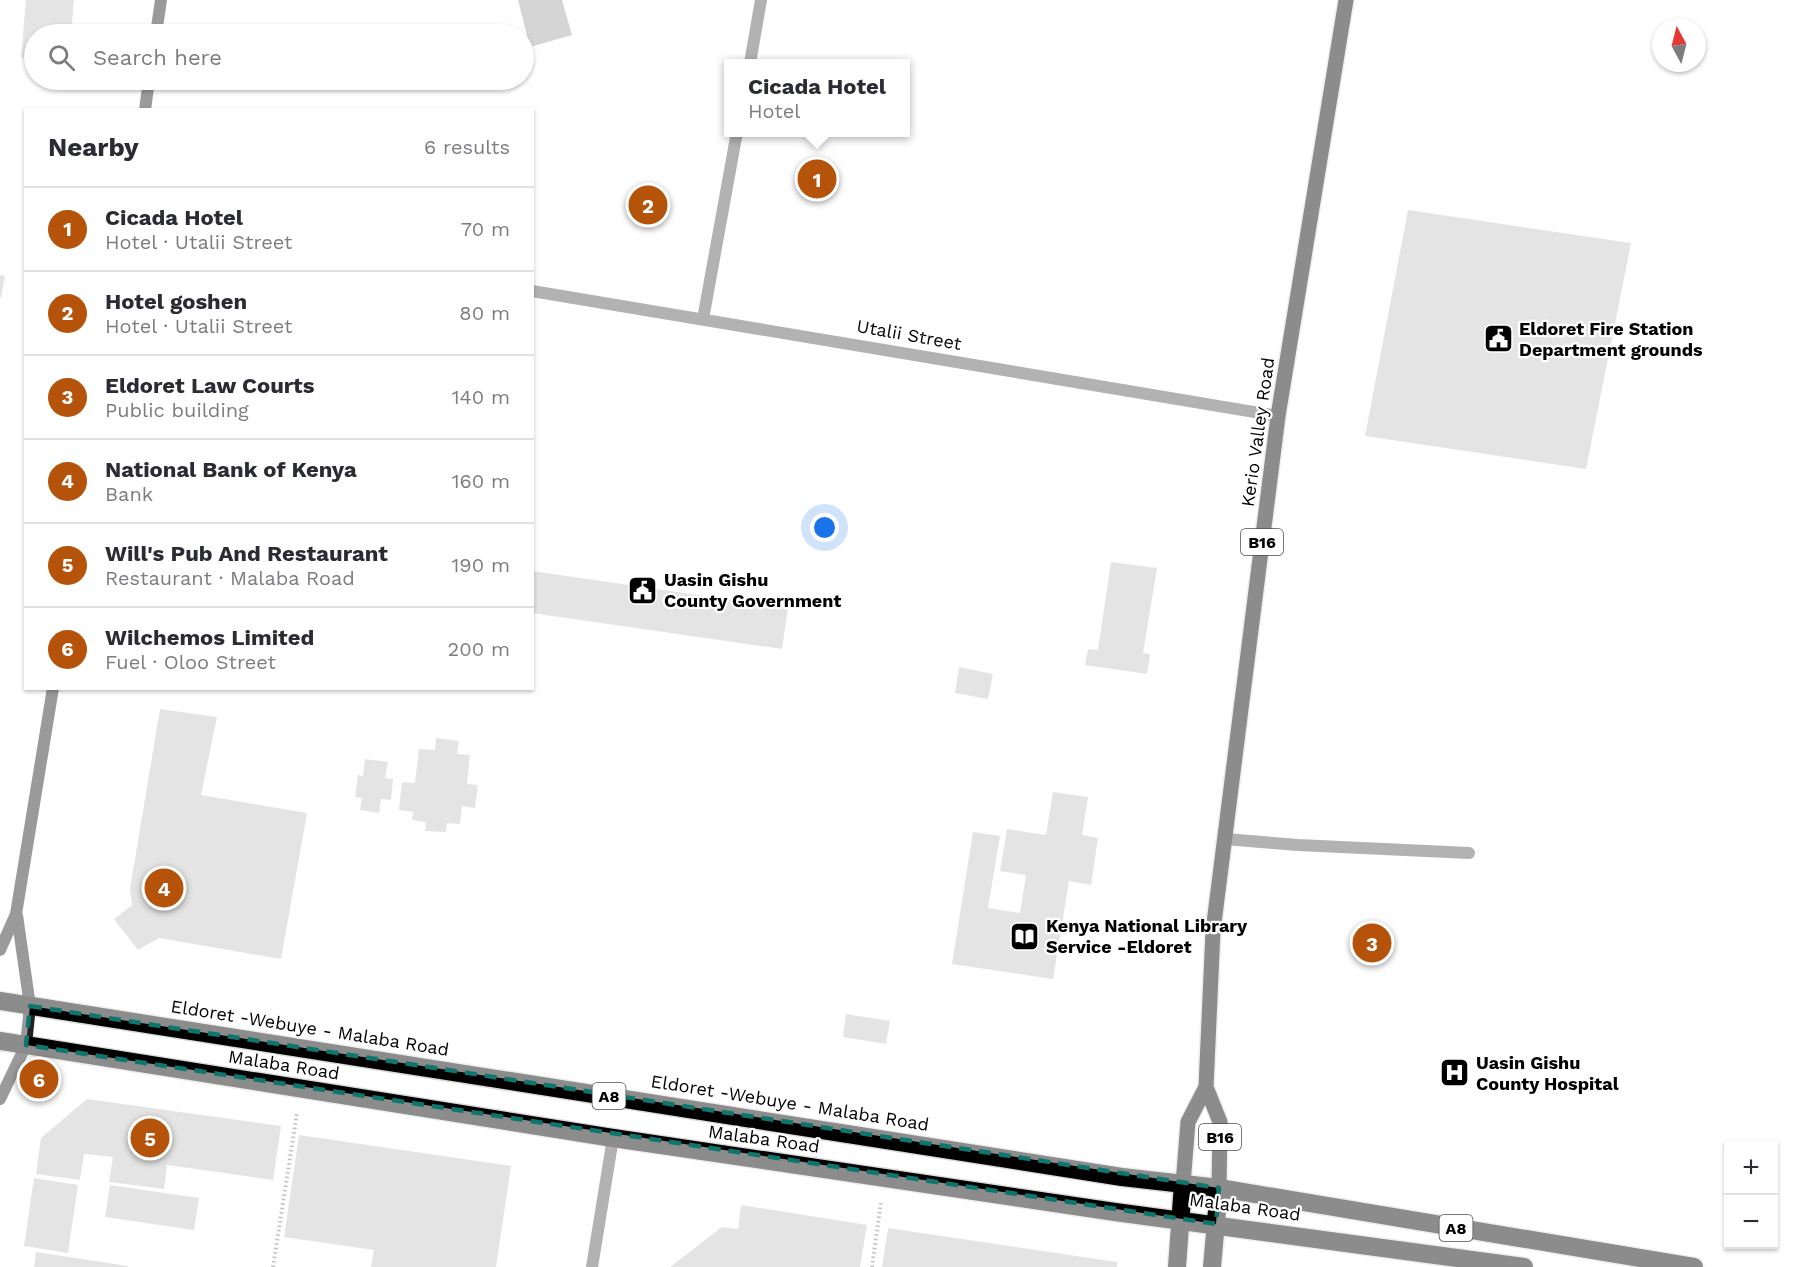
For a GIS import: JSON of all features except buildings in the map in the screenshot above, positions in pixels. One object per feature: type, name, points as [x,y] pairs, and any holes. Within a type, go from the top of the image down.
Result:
[{"type":"highway","name":"Eldoret -Webuye - Malaba Road","points":[[0,1001],[1111,1175],[1219,1188]]},
{"type":"highway","name":"Malaba Road","points":[[0,1041],[613,1138],[1115,1212],[1216,1224],[1487,1264],[1524,1267]]},
{"type":"highway","points":[[1177,1267],[1182,1184]]},
{"type":"highway","name":"Malaba Road","points":[[1219,1188],[1694,1267]]},
{"type":"highway","points":[[1212,1267],[1219,1188]]},
{"type":"main road","name":"Kerio Valley Road","points":[[1206,1087],[1214,931],[1278,416],[1346,0]]},
{"type":"main road","name":"B16","points":[[1182,1184],[1188,1122],[1206,1087]]},
{"type":"main road","name":"B16","points":[[1206,1087],[1220,1122],[1219,1188]]},
{"type":"street","points":[[157,24],[161,0]]},
{"type":"street","points":[[751,59],[761,0]]},
{"type":"street","points":[[145,108],[148,90]]},
{"type":"street","points":[[703,319],[736,137]]},
{"type":"street","name":"Utalii Street","points":[[534,291],[1278,416]]},
{"type":"street","points":[[0,950],[16,914],[53,690]]},
{"type":"street","points":[[1225,840],[1469,853]]},
{"type":"street","points":[[0,1099],[26,1045],[30,1006],[16,914]]},
{"type":"street","points":[[592,1267],[613,1138]]},
{"type":"path","points":[[273,1267],[301,1089]]},
{"type":"path","points":[[872,1267],[884,1178]]},
{"type":"highlighted area","points":[[30,1006],[1219,1188],[1216,1224],[26,1045]]},
{"type":"shaded area","points":[[518,0],[562,0],[572,35],[534,46],[534,24],[524,24]]},
{"type":"place","name":"Cicada Hotel","points":[[817,179]]},
{"type":"place","name":"Hotel goshen","points":[[648,205]]},
{"type":"place","name":"Eldoret Fire Station Department grounds","points":[[1498,339]]},
{"type":"place","name":"Uasin Gishu County Government","points":[[643,590]]},
{"type":"place","name":"National Bank of Kenya","points":[[164,888]]},
{"type":"place","name":"Kenya National Library Service -Eldoret","points":[[1025,936]]},
{"type":"place","name":"Eldoret Law Courts","points":[[1372,943]]},
{"type":"place","name":"Uasin Gishu County Hospital","points":[[1455,1073]]},
{"type":"place","name":"Wilchemos Limited","points":[[39,1079]]},
{"type":"place","name":"Will's Pub And Restaurant","points":[[150,1138]]}]
